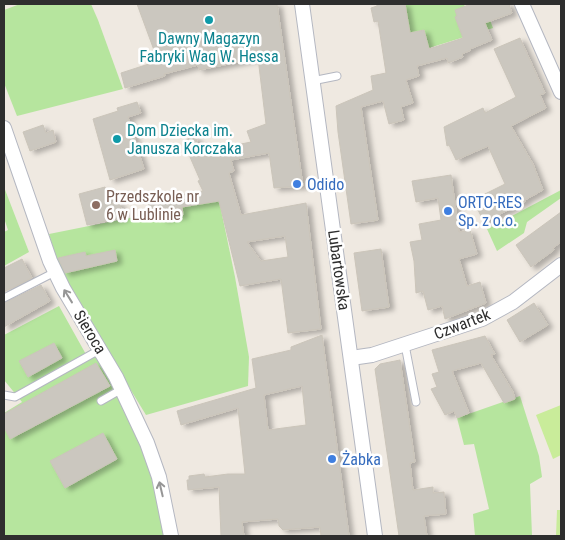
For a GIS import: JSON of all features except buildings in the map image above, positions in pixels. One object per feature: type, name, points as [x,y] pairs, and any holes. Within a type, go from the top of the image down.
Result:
[{"type":"street","name":"Lubartowska","points":[[302,4],[375,536]]},
{"type":"street","points":[[522,4],[561,92]]},
{"type":"street","name":"Sieroca","points":[[4,128],[31,202],[43,243],[63,288],[101,349],[122,388],[146,443],[159,477],[171,536]]},
{"type":"street","name":"Czwartek","points":[[351,358],[372,355],[466,326],[513,302],[561,264]]},
{"type":"lane","points":[[312,80],[337,76]]},
{"type":"lane","points":[[4,298],[56,272]]},
{"type":"lane","points":[[405,345],[416,402]]},
{"type":"lane","points":[[4,395],[15,397],[101,349]]},
{"type":"lane","points":[[101,401],[122,388]]},
{"type":"green space","points":[[20,4],[91,4],[123,89],[17,116],[4,83],[4,10]]},
{"type":"green space","points":[[405,4],[464,4],[469,19],[487,12],[493,28],[429,48],[424,30],[410,33]]},
{"type":"green space","points":[[4,187],[29,252],[4,266],[4,232],[8,230],[4,218]]},
{"type":"green space","points":[[561,190],[561,198],[527,222],[524,233],[497,251],[487,229]]},
{"type":"green space","points":[[219,200],[249,357],[248,386],[146,415],[60,274],[49,234]]},
{"type":"green space","points":[[59,306],[88,358],[95,354],[140,437],[157,490],[164,536],[4,536],[4,413],[22,402],[4,380],[4,335]]},
{"type":"green space","points":[[520,396],[539,456],[542,477],[530,484],[532,536],[475,536],[473,514],[489,509],[474,444],[464,445],[457,418]]},
{"type":"green space","points":[[561,405],[561,455],[553,459],[536,415]]},
{"type":"green space","points":[[557,510],[561,510],[561,536],[556,536]]},
{"type":"place","name":"Dawny Magazyn Fabryki Wag W. Hessa","points":[[209,20]]},
{"type":"place","name":"Dom Dziecka im. Janusza Korczaka","points":[[117,139]]},
{"type":"place","name":"Odido","points":[[297,184]]},
{"type":"place","name":"Przedszkole nr 6 w Lublinie","points":[[96,205]]},
{"type":"place","name":"ORTO-RES Sp. z o.o.","points":[[448,211]]},
{"type":"place","name":"Żabka","points":[[332,459]]}]
